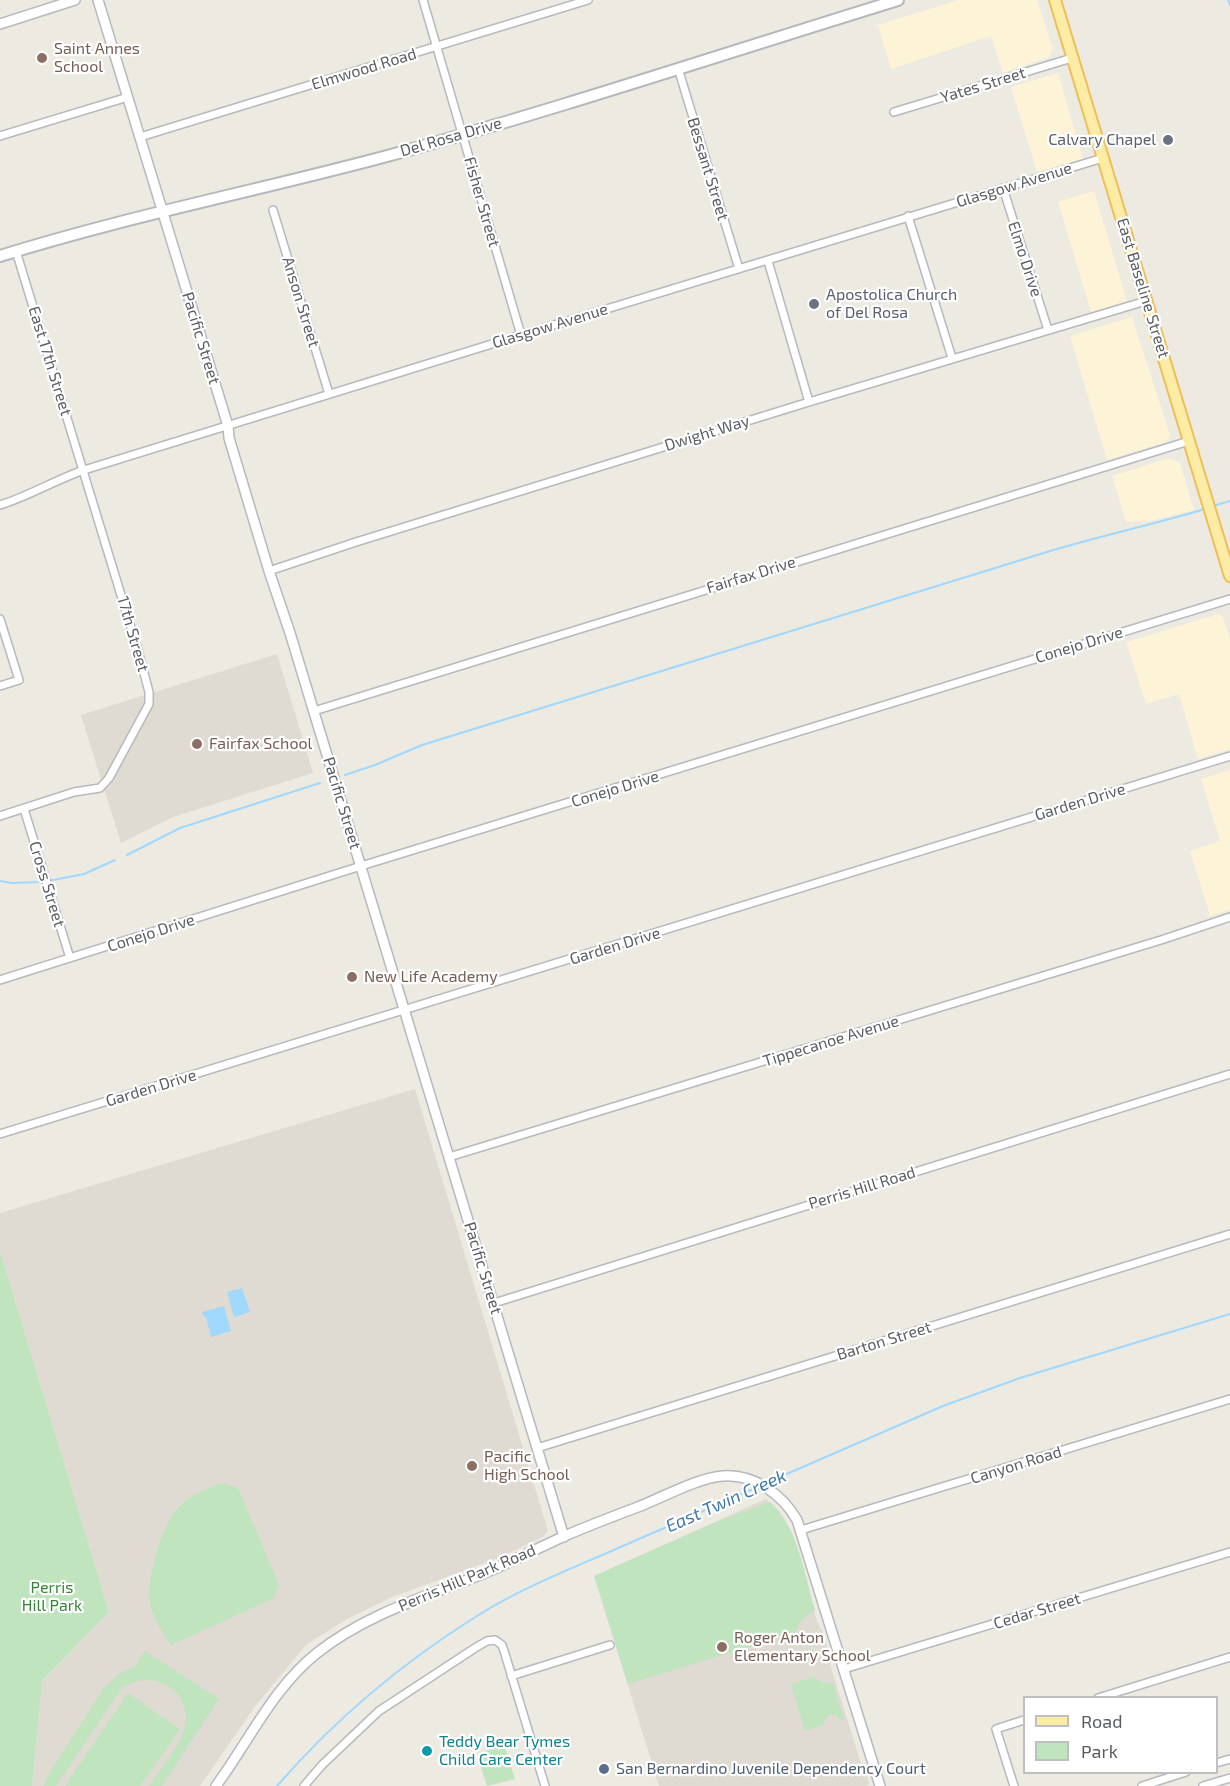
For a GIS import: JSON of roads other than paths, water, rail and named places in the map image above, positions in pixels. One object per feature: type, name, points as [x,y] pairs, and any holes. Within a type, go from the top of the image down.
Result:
[{"type":"main road","name":"Del Rosa Drive","points":[[0,256],[162,211],[463,134],[898,0]]},
{"type":"main road","name":"East Baseline Street","points":[[1054,0],[1230,576]]},
{"type":"street","points":[[0,24],[75,0]]},
{"type":"street","name":"Pacific Street","points":[[98,0],[228,426],[229,438],[269,571],[314,711],[564,1536]]},
{"type":"street","name":"Fisher Street","points":[[423,0],[521,334]]},
{"type":"street","name":"Elmwood Road","points":[[140,137],[588,0]]},
{"type":"street","name":"Yates Street","points":[[894,112],[1072,58]]},
{"type":"street","name":"Bessant Street","points":[[678,68],[739,269]]},
{"type":"street","points":[[0,136],[128,97]]},
{"type":"street","name":"Glasgow Avenue","points":[[0,505],[84,470],[521,334],[1103,158]]},
{"type":"street","name":"Elmo Drive","points":[[1003,188],[1048,330]]},
{"type":"street","name":"Anson Street","points":[[273,210],[329,394]]},
{"type":"street","points":[[908,216],[952,358]]},
{"type":"street","name":"East 17th Street","points":[[15,251],[84,470]]},
{"type":"street","points":[[768,261],[809,402]]},
{"type":"street","name":"Dwight Way","points":[[269,571],[809,402],[1146,301]]},
{"type":"street","name":"Fairfax Drive","points":[[314,711],[1189,441]]},
{"type":"street","name":"17th Street","points":[[24,809],[74,792],[100,788],[109,778],[150,704],[149,692],[84,470]]},
{"type":"street","name":"Conejo Drive","points":[[0,980],[1230,599]]},
{"type":"street","points":[[0,620],[19,680],[0,686]]},
{"type":"street","name":"Garden Drive","points":[[0,1134],[1230,756]]},
{"type":"street","points":[[0,816],[24,809]]},
{"type":"street","name":"Cross Street","points":[[24,809],[70,958]]},
{"type":"street","name":"Tippecanoe Avenue","points":[[449,1157],[1150,944],[1230,917]]},
{"type":"street","name":"Perris Hill Road","points":[[494,1303],[1230,1074]]},
{"type":"street","name":"Barton Street","points":[[537,1448],[1230,1234]]},
{"type":"street","name":"Canyon Road","points":[[801,1530],[1230,1399]]},
{"type":"street","name":"Perris Hill Park Road","points":[[216,1786],[290,1679],[315,1654],[339,1636],[366,1621],[482,1574],[564,1536],[709,1479],[725,1476],[740,1477],[758,1484],[776,1494],[792,1511],[801,1530]]},
{"type":"street","points":[[801,1530],[880,1786]]},
{"type":"street","name":"Cedar Street","points":[[844,1669],[1230,1552]]},
{"type":"street","points":[[304,1786],[322,1765],[379,1711],[487,1641],[495,1640],[502,1645],[545,1786]]},
{"type":"street","points":[[511,1676],[610,1645]]},
{"type":"street","points":[[1104,1696],[1230,1657]]},
{"type":"street","points":[[1014,1786],[996,1729],[1023,1720]]},
{"type":"street","points":[[1142,1786],[1183,1774]]},
{"type":"street","points":[[1203,1786],[1230,1778]]},
{"type":"water","points":[[242,1288],[250,1312],[234,1317],[227,1292]]},
{"type":"water","points":[[224,1306],[231,1331],[211,1337],[206,1317],[202,1312]]},
{"type":"waterway","points":[[1228,0],[1230,5]]},
{"type":"waterway","points":[[1213,506],[1230,501]]},
{"type":"waterway","points":[[345,775],[422,745],[734,648],[1067,546],[1205,509]]},
{"type":"waterway","points":[[127,855],[180,828],[320,783]]},
{"type":"waterway","points":[[48,881],[84,874],[115,860]]},
{"type":"waterway","points":[[0,881],[39,882]]},
{"type":"waterway","name":"East Twin Creek","points":[[766,1483],[943,1406],[1020,1378],[1230,1314]]},
{"type":"waterway","name":"East Twin Creek","points":[[277,1786],[346,1715],[422,1653],[477,1616],[506,1599],[553,1577],[758,1487]]},
{"type":"place","name":"Saint Annes School","points":[[42,58]]},
{"type":"place","name":"Calvary Chapel","points":[[1168,140]]},
{"type":"place","name":"Apostolica Church of Del Rosa","points":[[814,304]]},
{"type":"place","name":"Fairfax School","points":[[197,744]]},
{"type":"place","name":"New Life Academy","points":[[352,977]]},
{"type":"place","name":"Pacific High School","points":[[472,1466]]},
{"type":"place","name":"Roger Anton Elementary School","points":[[722,1647]]},
{"type":"place","name":"Teddy Bear Tymes Child Care Center","points":[[427,1751]]},
{"type":"place","name":"San Bernardino Juvenile Dependency Court","points":[[604,1769]]},
{"type":"park label","name":"Perris Hill Park","points":[[52,1597]]}]
